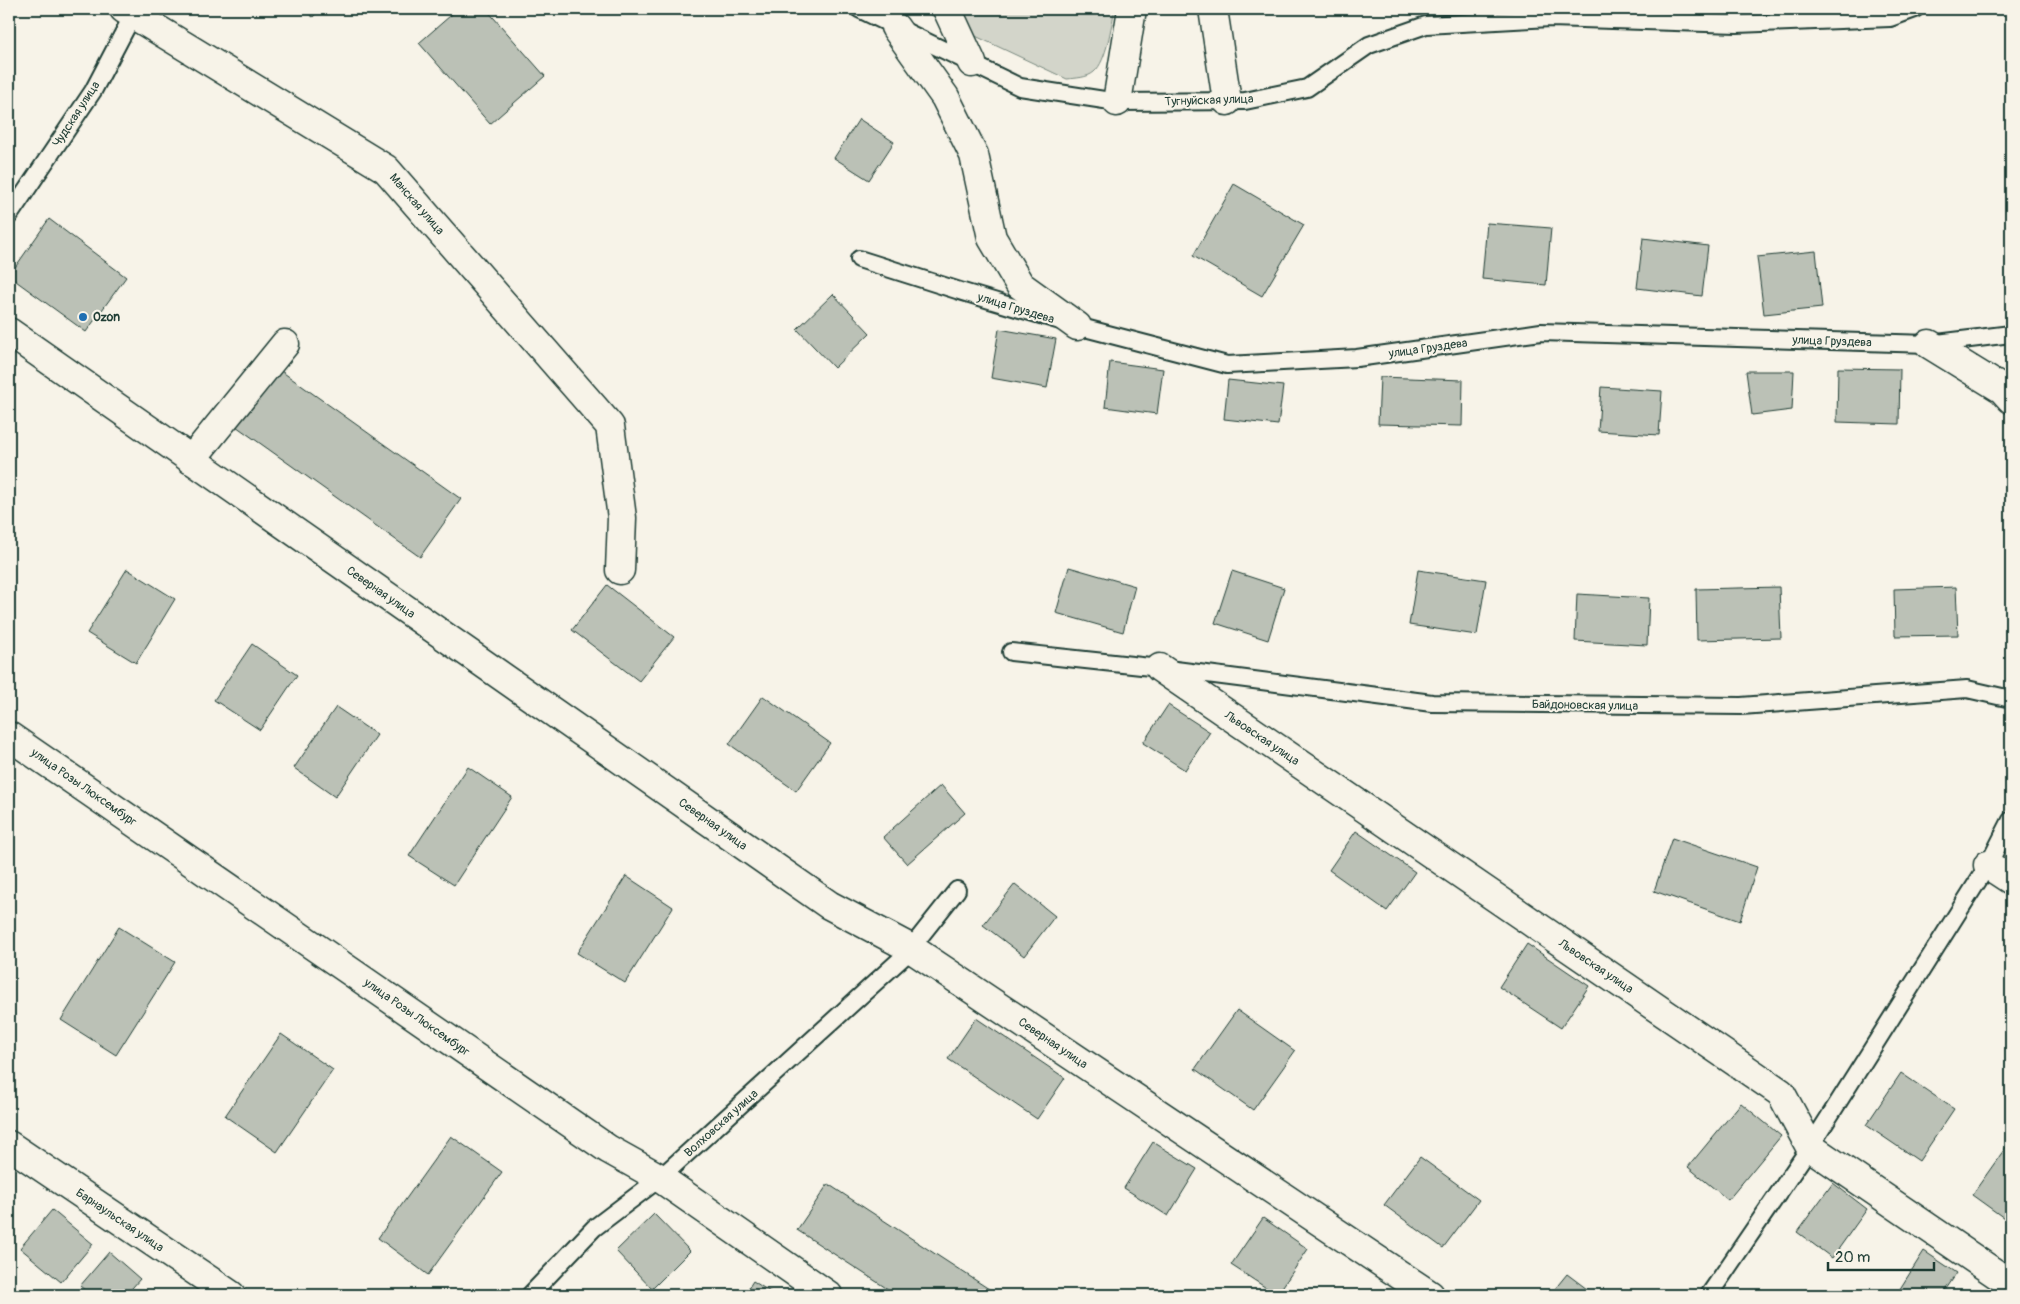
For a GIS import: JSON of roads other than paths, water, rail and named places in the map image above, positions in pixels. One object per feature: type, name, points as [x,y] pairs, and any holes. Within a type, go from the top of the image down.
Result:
[{"type":"street","points":[[947,9],[972,63]]},
{"type":"street","points":[[1118,102],[1132,9]]},
{"type":"street","points":[[1213,9],[1227,101]]},
{"type":"street","name":"Манская улица","points":[[131,11],[386,169],[610,426],[622,518],[620,570]]},
{"type":"street","points":[[895,27],[945,98],[974,155],[992,238],[1020,285],[1077,326]]},
{"type":"street","name":"Северная улица","points":[[9,332],[829,906],[909,951],[1430,1295]]},
{"type":"street","points":[[192,460],[286,344]]},
{"type":"street","points":[[1929,344],[2002,389],[2011,399]]},
{"type":"street","name":"Львовская улица","points":[[1160,668],[1781,1093],[1810,1147],[2011,1284]]},
{"type":"street","name":"улица Розы Люксембург","points":[[9,736],[608,1149],[660,1178],[828,1295]]},
{"type":"street","points":[[1988,865],[2011,880]]},
{"type":"street","name":"Барнаульская улица","points":[[9,1145],[231,1295]]},
{"type":"lane","name":"Тугнуйская улица","points":[[859,9],[1020,87],[1118,102],[1245,101],[1307,88],[1369,45],[1426,25],[1551,18],[1737,24],[1890,18],[1914,9]]},
{"type":"lane","name":"Чудская улица","points":[[9,216],[93,91],[131,11]]},
{"type":"lane","name":"улица Груздева","points":[[859,258],[1077,326],[1227,365],[1357,358],[1541,332],[1929,344],[2011,334]]},
{"type":"lane","name":"Байдоновская улица","points":[[1011,652],[1160,668],[1432,703],[1741,706],[1967,689],[2011,699]]},
{"type":"lane","points":[[1709,1295],[1810,1147],[1988,865],[2011,820]]},
{"type":"lane","name":"Волховская улица","points":[[530,1295],[594,1228],[660,1178],[909,951],[957,890]]},
{"type":"place","name":"Ozon","points":[[83,317]]}]
